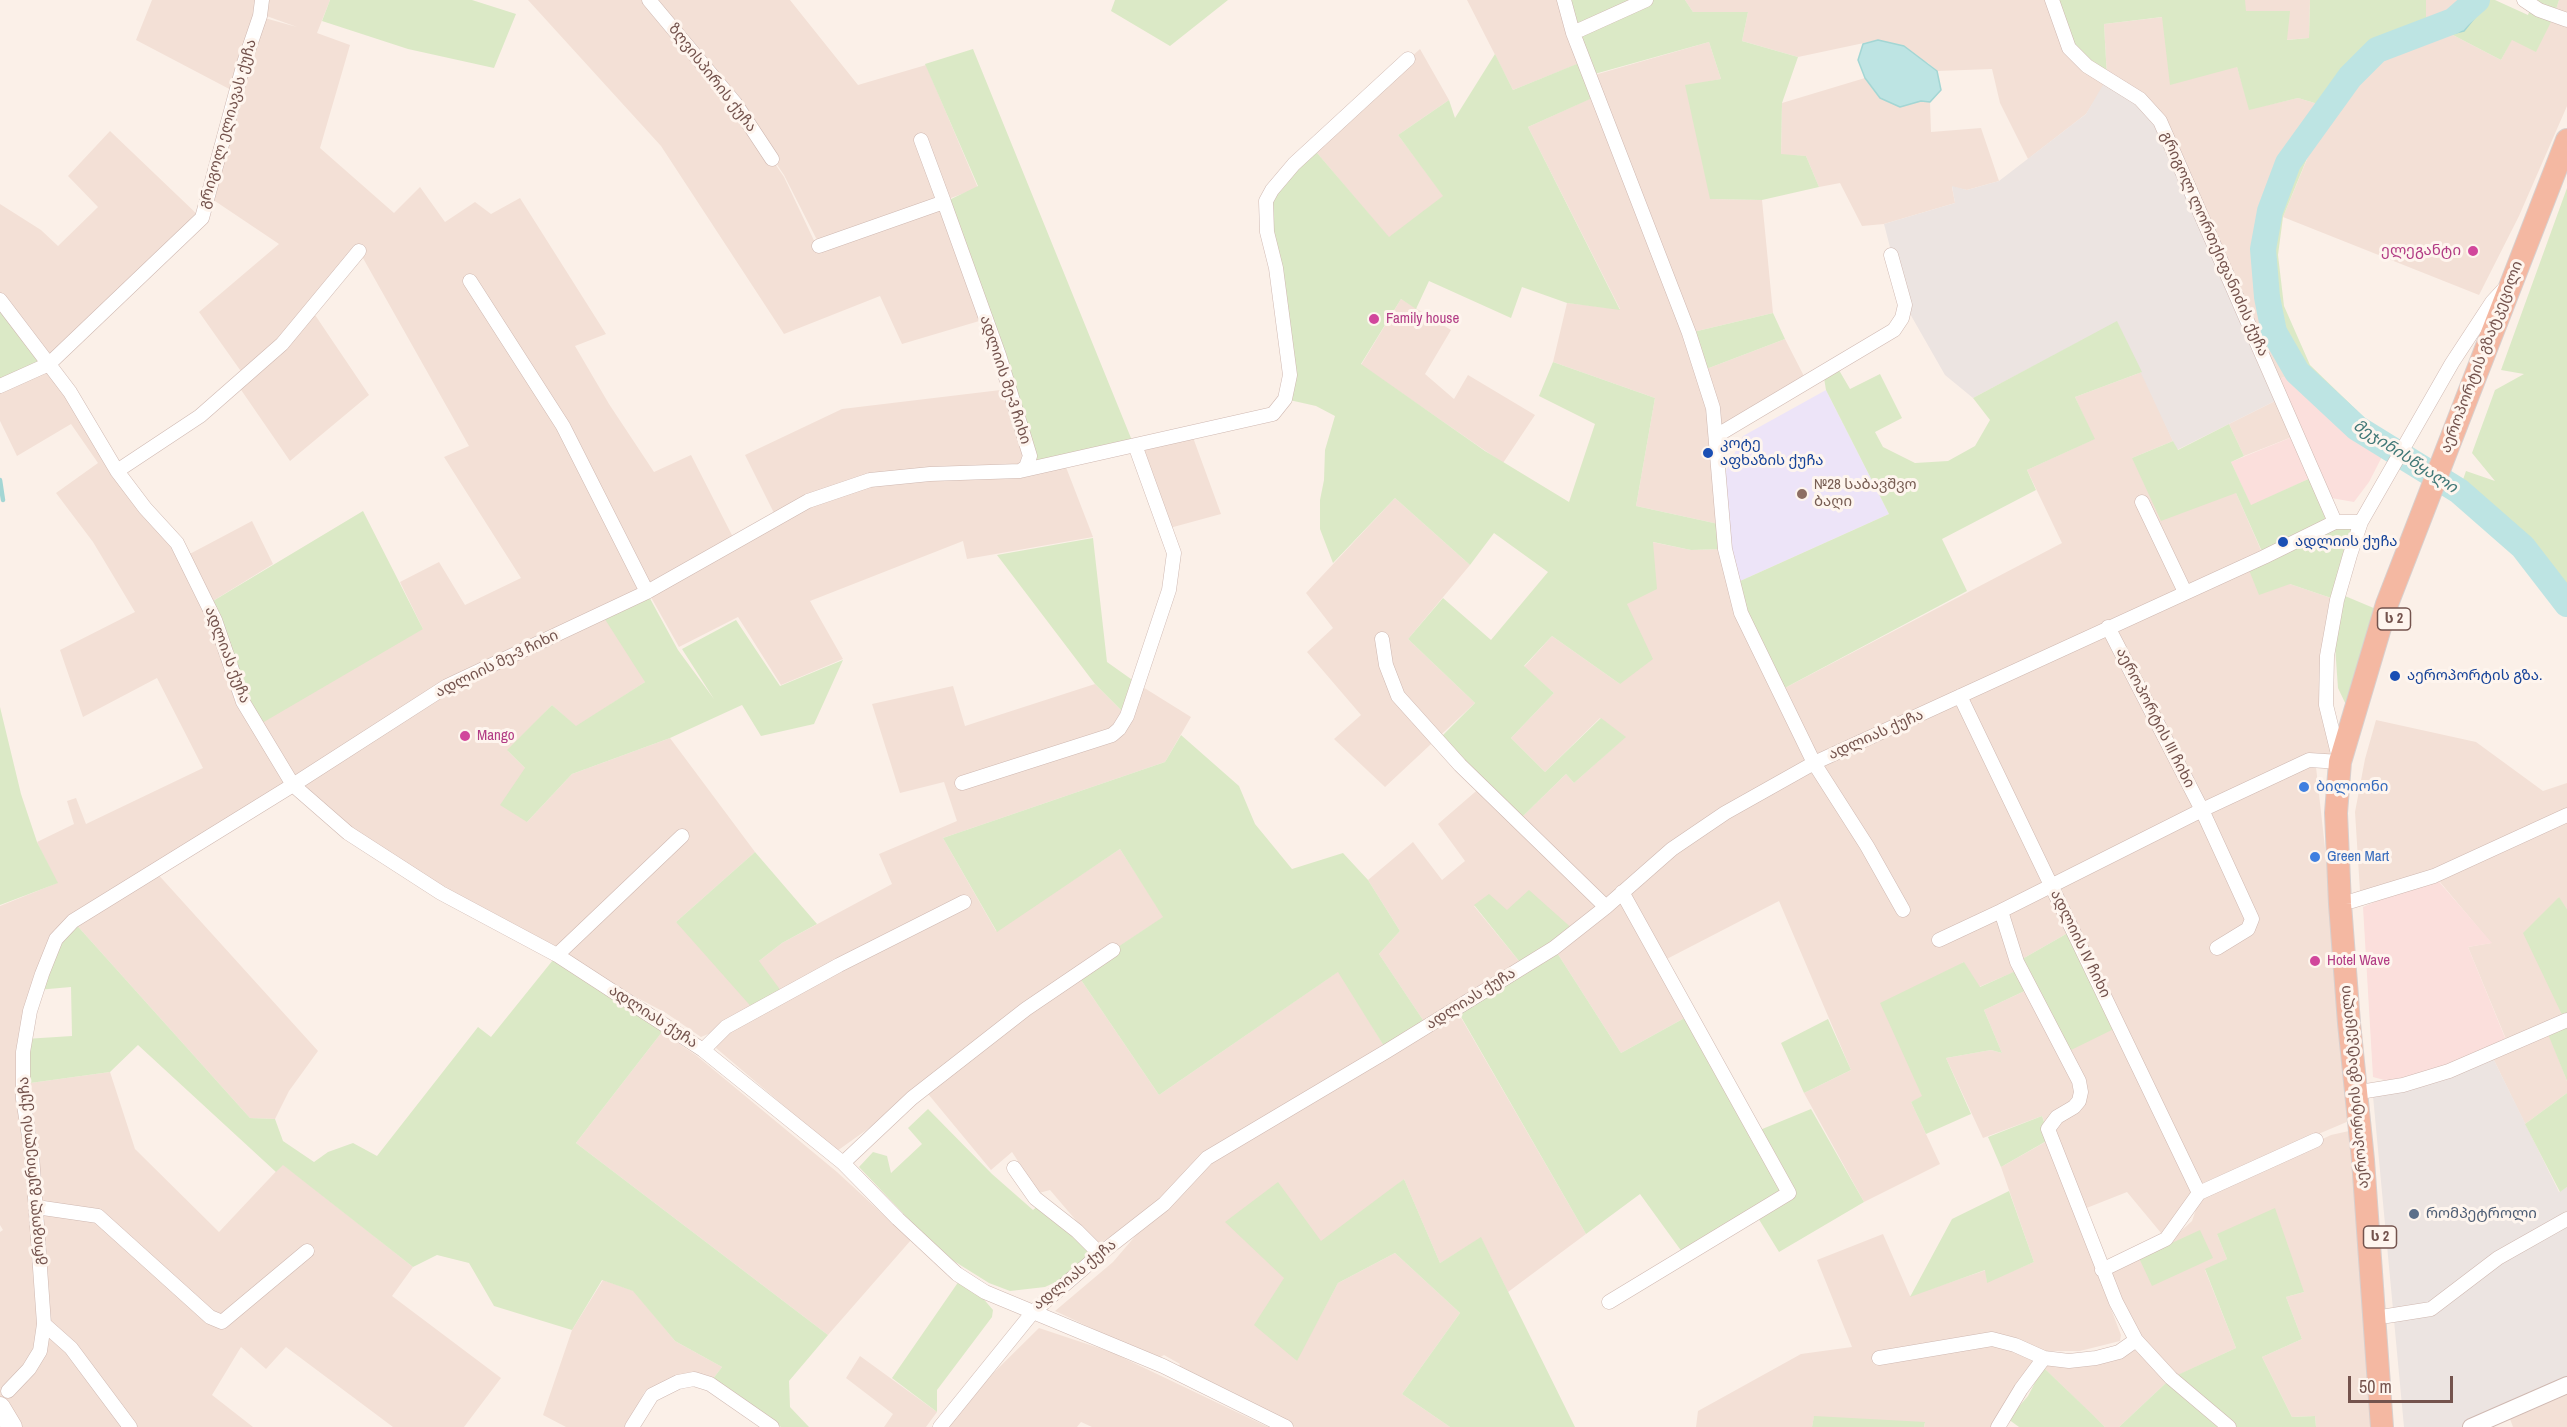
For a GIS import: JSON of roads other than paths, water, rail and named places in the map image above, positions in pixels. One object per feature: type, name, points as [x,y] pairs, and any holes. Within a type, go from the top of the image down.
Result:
[{"type":"highway","name":"აეროპორტის გზატკეცილი","points":[[2450,458],[2513,278],[2567,140]]},
{"type":"highway","name":"აეროპორტის გზატკეცილი","points":[[2382,1427],[2363,1160],[2340,904],[2336,813],[2340,762],[2357,719],[2387,604],[2433,502],[2567,170]]},
{"type":"highway","name":"აეროპორტის გზატკეცილი","points":[[2357,719],[2348,813],[2352,901],[2395,1427]]},
{"type":"main road","points":[[4,1399],[12,1427]]},
{"type":"street","name":"გრიგოლ ელიავას ქუჩა","points":[[0,386],[49,364],[202,218],[244,63],[260,16],[262,0]]},
{"type":"street","name":"ზღვისპირის ქუჩა","points":[[649,0],[735,103],[772,159]]},
{"type":"street","points":[[1564,0],[1573,33],[1689,333],[1713,408],[1725,549],[1741,612],[1814,763],[1867,846],[1904,910]]},
{"type":"street","points":[[1573,33],[1646,0]]},
{"type":"street","name":"გრიგოლ ლორთქიფანიძის ქუჩა","points":[[2052,0],[2070,48],[2087,66],[2140,99],[2160,121],[2335,522]]},
{"type":"street","points":[[2524,0],[2539,10],[2567,20]]},
{"type":"street","points":[[1020,471],[1273,414],[1285,399],[1290,375],[1276,268],[1268,232],[1266,201],[1272,190],[1294,164],[1408,59]]},
{"type":"street","points":[[819,246],[944,202],[921,140]]},
{"type":"street","name":"ადლიის მე-3 ჩიხი","points":[[293,785],[447,686],[646,592],[808,501],[870,480],[930,474],[1020,471],[1026,467],[1030,456],[999,356],[944,202]]},
{"type":"street","points":[[117,471],[200,416],[282,344],[358,251]]},
{"type":"street","points":[[1716,436],[1894,330],[1902,318],[1905,305],[1892,255]]},
{"type":"street","points":[[1939,940],[2202,810],[2309,760],[2340,762],[2326,705],[2327,656],[2337,600],[2361,522],[2479,320],[2513,278]]},
{"type":"street","points":[[470,281],[563,426],[646,592]]},
{"type":"street","name":"ადლიას ქუჩა","points":[[0,300],[70,392],[117,471],[145,508],[177,543],[215,620],[243,702],[293,785],[348,833],[441,893],[557,955],[703,1050],[843,1164],[957,1274],[985,1292],[1033,1312],[1100,1254],[1164,1204],[1207,1158],[1554,948],[1606,907],[1672,849],[1725,813],[1814,763],[2335,522],[2361,522]]},
{"type":"street","points":[[962,783],[1112,735],[1119,729],[1126,716],[1169,591],[1174,563],[1174,553],[1135,445]]},
{"type":"street","points":[[2142,502],[2186,592]]},
{"type":"street","name":"აეროპორტის III ჩიხი","points":[[2108,627],[2202,810],[2252,919],[2248,928],[2217,948]]},
{"type":"street","points":[[1382,639],[1386,665],[1398,696],[1460,765],[1606,907]]},
{"type":"street","name":"ადლიის IV ჩიხი","points":[[1960,696],[2199,1193]]},
{"type":"street","points":[[2326,705],[2357,719]]},
{"type":"street","name":"გრიგოლ გურიელის ქუჩა","points":[[4,1399],[29,1370],[40,1351],[44,1324],[32,1155],[23,1099],[23,1052],[30,1011],[56,939],[73,921],[293,785]]},
{"type":"street","points":[[2352,901],[2434,876],[2567,815]]},
{"type":"street","points":[[557,955],[682,836]]},
{"type":"street","points":[[1609,1302],[1789,1193],[1622,892]]},
{"type":"street","points":[[703,1050],[726,1027],[839,965],[964,902]]},
{"type":"street","points":[[2001,910],[2017,962],[2079,1081],[2081,1092],[2079,1101],[2057,1116],[2048,1129],[2102,1270],[2136,1340],[2171,1378],[2229,1427]]},
{"type":"street","points":[[843,1164],[912,1098],[1026,1009],[1113,950]]},
{"type":"street","points":[[2366,1091],[2403,1085],[2449,1071],[2567,1020]]},
{"type":"street","points":[[2102,1270],[2166,1239],[2185,1216],[2199,1193],[2316,1140]]},
{"type":"street","points":[[1014,1168],[1035,1198],[1077,1230],[1100,1254]]},
{"type":"street","points":[[36,1206],[98,1216],[210,1317],[222,1322],[307,1251]]},
{"type":"street","points":[[2387,1316],[2431,1308],[2498,1258],[2567,1219]]},
{"type":"street","points":[[940,1427],[1033,1312],[1163,1366],[1286,1427]]},
{"type":"street","points":[[44,1324],[71,1348],[130,1427]]},
{"type":"street","points":[[1879,1358],[1992,1339],[2015,1345],[2044,1358],[2069,1361],[2096,1358],[2119,1352],[2136,1340]]},
{"type":"street","points":[[1998,1427],[2020,1389],[2044,1358]]},
{"type":"street","points":[[632,1427],[652,1395],[678,1383],[694,1379],[710,1384],[772,1427]]},
{"type":"street","points":[[2471,1427],[2567,1385]]},
{"type":"water","points":[[2465,0],[2489,0],[2464,31],[2426,40],[2426,23],[2445,17]]},
{"type":"water","points":[[1878,40],[1904,46],[1937,71],[1941,90],[1930,102],[1921,101],[1900,107],[1880,98],[1865,78],[1858,60],[1863,44]]},
{"type":"waterway","name":"მეჯინისწყალი","points":[[2477,0],[2453,21],[2377,50],[2350,77],[2288,163],[2270,211],[2263,249],[2267,297],[2274,332],[2297,372],[2357,428],[2459,491],[2523,547],[2567,604]]},
{"type":"waterway","points":[[0,480],[3,500]]},
{"type":"place","name":"ელეგანტი","points":[[2473,251]]},
{"type":"place","name":"Family house","points":[[1374,319]]},
{"type":"place","name":"კოტე აფხაზის ქუჩა","points":[[1708,453]]},
{"type":"place","name":"№28 საბავშვო ბაღი","points":[[1802,494]]},
{"type":"place","name":"ადლიის ქუჩა","points":[[2283,542]]},
{"type":"place","name":"აეროპორტის გზა.","points":[[2395,676]]},
{"type":"place","name":"Mango","points":[[465,736]]},
{"type":"place","name":"ბილიონი","points":[[2304,787]]},
{"type":"place","name":"Green Mart","points":[[2315,857]]},
{"type":"place","name":"Hotel Wave","points":[[2315,961]]},
{"type":"place","name":"რომპეტროლი","points":[[2414,1214]]}]
